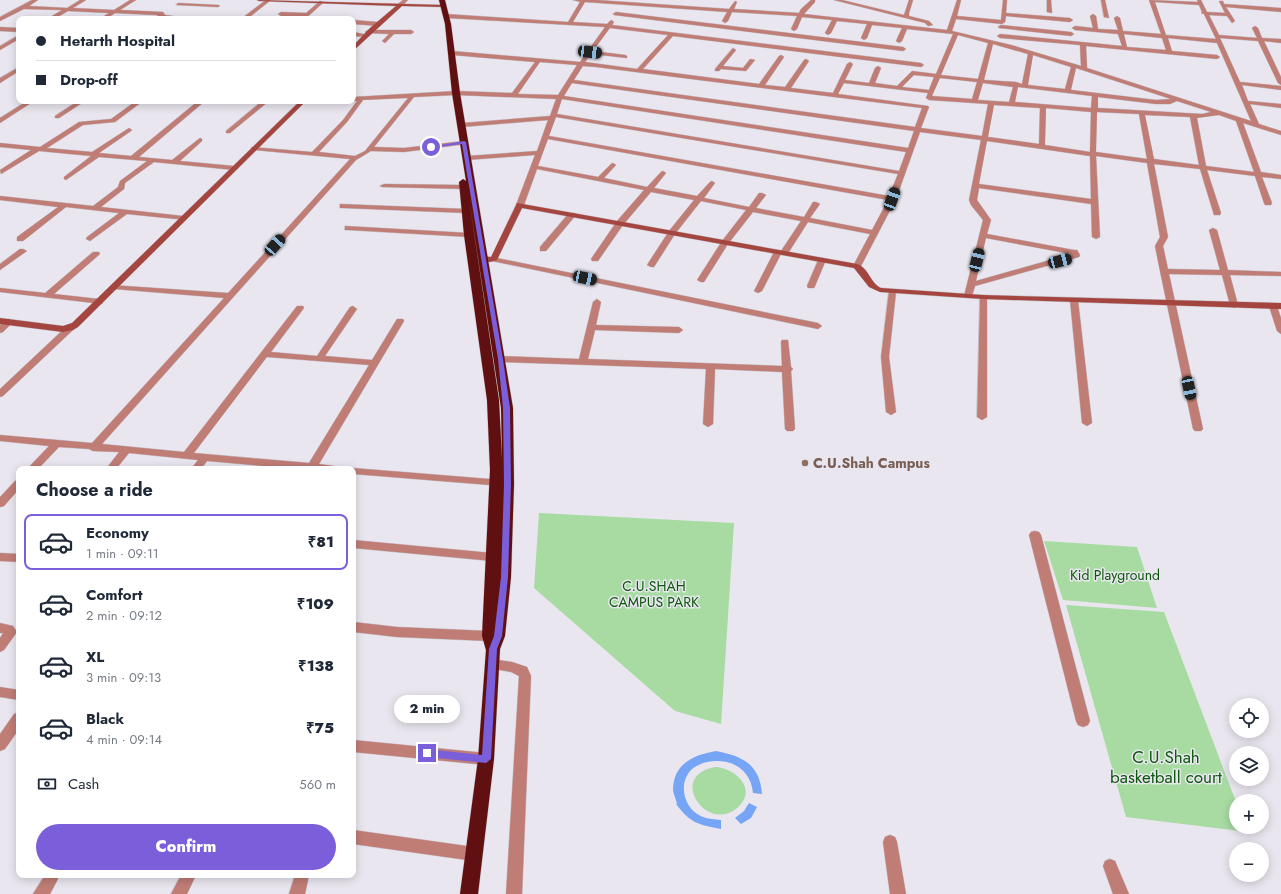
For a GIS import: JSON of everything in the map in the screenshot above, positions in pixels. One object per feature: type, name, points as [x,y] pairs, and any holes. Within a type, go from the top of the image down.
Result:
[{"type":"highway","points":[[441,6],[452,53],[453,93],[462,125],[461,143],[467,158],[488,259],[507,408],[508,484],[504,577],[501,619],[498,636],[491,650]]},
{"type":"highway","points":[[441,6],[461,143],[469,235],[493,400],[495,483],[492,557],[491,650],[486,759],[469,894]]},
{"type":"street","points":[[0,19],[36,0]]},
{"type":"street","points":[[55,16],[84,0]]},
{"type":"street","points":[[108,16],[134,0]]},
{"type":"street","points":[[166,12],[184,0]]},
{"type":"street","points":[[259,0],[307,0],[393,5]]},
{"type":"street","points":[[248,16],[269,0]]},
{"type":"street","points":[[307,0],[322,2],[441,6],[921,65]]},
{"type":"street","points":[[356,46],[369,32],[406,0]]},
{"type":"street","points":[[575,0],[659,2],[730,10],[870,22],[956,33],[1043,56],[1281,133]]},
{"type":"street","points":[[570,23],[584,0]]},
{"type":"street","points":[[836,0],[929,23],[929,29]]},
{"type":"street","points":[[907,17],[906,14],[911,0]]},
{"type":"street","points":[[950,32],[959,0]]},
{"type":"street","points":[[999,44],[1005,0]]},
{"type":"street","points":[[1049,0],[1050,12]]},
{"type":"street","points":[[1103,0],[1107,17]]},
{"type":"street","points":[[1170,53],[1152,0],[1199,2],[1218,38],[1256,125]]},
{"type":"street","points":[[624,1],[609,26],[581,64],[560,97],[520,205],[488,259],[818,326]]},
{"type":"street","points":[[794,29],[803,10],[813,1]]},
{"type":"street","points":[[305,16],[322,2]]},
{"type":"street","points":[[725,21],[735,2]]},
{"type":"street","points":[[1222,3],[1281,10]]},
{"type":"street","points":[[1222,3],[1232,21]]},
{"type":"street","points":[[23,7],[115,12],[166,12],[218,6]]},
{"type":"street","points":[[166,12],[181,16]]},
{"type":"street","points":[[1204,13],[1228,15]]},
{"type":"street","points":[[281,14],[296,16]]},
{"type":"street","points":[[616,14],[903,49]]},
{"type":"street","points":[[1004,14],[1070,20]]},
{"type":"street","points":[[1093,16],[1096,30]]},
{"type":"street","points":[[954,17],[1071,34]]},
{"type":"street","points":[[1117,18],[1122,32],[1125,48]]},
{"type":"street","points":[[828,33],[835,19]]},
{"type":"street","points":[[356,22],[378,24]]},
{"type":"street","points":[[864,38],[870,22]]},
{"type":"street","points":[[899,41],[906,26]]},
{"type":"street","points":[[356,28],[369,32]]},
{"type":"street","points":[[1075,28],[1165,36],[1281,42]]},
{"type":"street","points":[[1254,28],[1279,73],[1281,82]]},
{"type":"street","points":[[0,29],[16,30]]},
{"type":"street","points":[[356,34],[369,32],[411,32]]},
{"type":"street","points":[[385,41],[393,32]]},
{"type":"street","points":[[857,266],[892,199],[930,95],[956,33]]},
{"type":"street","points":[[638,71],[672,34]]},
{"type":"street","points":[[1000,36],[1217,57]]},
{"type":"street","points":[[0,48],[16,39]]},
{"type":"street","points":[[1043,56],[1045,40]]},
{"type":"street","points":[[975,102],[991,42]]},
{"type":"street","points":[[1083,44],[1084,69]]},
{"type":"street","points":[[709,80],[733,50]]},
{"type":"street","points":[[590,52],[625,57]]},
{"type":"street","points":[[452,53],[581,64],[926,106]]},
{"type":"street","points":[[1025,85],[1031,53]]},
{"type":"street","points":[[761,86],[781,57]]},
{"type":"street","points":[[514,95],[538,60]]},
{"type":"street","points":[[720,67],[744,70],[752,60]]},
{"type":"street","points":[[787,89],[806,60]]},
{"type":"street","points":[[835,95],[850,64]]},
{"type":"street","points":[[1068,91],[1074,66]]},
{"type":"street","points":[[871,85],[878,68]]},
{"type":"street","points":[[0,81],[16,71]]},
{"type":"street","points":[[898,88],[912,73],[939,75],[1025,85],[1054,98],[1094,110],[1192,115],[1221,113]]},
{"type":"street","points":[[0,75],[16,76]]},
{"type":"street","points":[[570,80],[917,130],[1281,177]]},
{"type":"street","points":[[842,81],[898,88],[975,102],[1043,106],[1054,98],[1068,91],[1156,102],[1170,102],[1178,99]]},
{"type":"street","points":[[1237,83],[1281,88]]},
{"type":"street","points":[[1012,104],[1016,84]]},
{"type":"street","points":[[356,99],[453,93],[560,97],[909,150]]},
{"type":"street","points":[[1095,94],[1094,154],[1096,237]]},
{"type":"street","points":[[93,448],[356,158],[365,154],[370,149],[412,96]]},
{"type":"street","points":[[314,154],[345,121],[362,98]]},
{"type":"street","points":[[1245,102],[1281,106]]},
{"type":"street","points":[[968,296],[987,220],[973,202],[991,103]]},
{"type":"street","points":[[0,121],[26,104]]},
{"type":"street","points":[[57,117],[77,104]]},
{"type":"street","points":[[2,172],[81,123],[113,121],[136,104]]},
{"type":"street","points":[[133,158],[198,104]]},
{"type":"street","points":[[228,132],[262,104]]},
{"type":"street","points":[[0,394],[99,302],[300,104]]},
{"type":"street","points":[[1042,147],[1043,106]]},
{"type":"street","points":[[1142,113],[1164,237],[1159,246],[1198,429]]},
{"type":"street","points":[[1192,115],[1204,168],[1217,214]]},
{"type":"street","points":[[462,125],[554,116],[901,173]]},
{"type":"street","points":[[1238,119],[1268,203]]},
{"type":"street","points":[[66,178],[95,154],[129,130]]},
{"type":"street","points":[[546,137],[892,199]]},
{"type":"street","points":[[174,162],[200,140]]},
{"type":"street","points":[[370,149],[396,151],[461,143]]},
{"type":"street","points":[[0,145],[234,168]]},
{"type":"street","points":[[254,148],[356,158]]},
{"type":"street","points":[[467,158],[540,153]]},
{"type":"street","points":[[95,208],[122,188],[122,182],[152,160]]},
{"type":"street","points":[[599,180],[613,165]]},
{"type":"street","points":[[534,167],[874,233]]},
{"type":"street","points":[[595,259],[620,223],[663,173]]},
{"type":"street","points":[[651,264],[672,233],[712,183]]},
{"type":"street","points":[[384,186],[464,187]]},
{"type":"street","points":[[976,186],[1095,202]]},
{"type":"street","points":[[701,280],[725,243],[762,195]]},
{"type":"street","points":[[0,198],[183,218]]},
{"type":"street","points":[[0,206],[10,199]]},
{"type":"street","points":[[758,291],[781,252],[816,204]]},
{"type":"street","points":[[20,239],[65,205]]},
{"type":"street","points":[[520,205],[857,266],[873,288],[892,292],[1172,304],[1277,306],[1281,331]]},
{"type":"street","points":[[343,206],[466,211]]},
{"type":"street","points":[[90,239],[125,212]]},
{"type":"street","points":[[544,249],[572,214]]},
{"type":"street","points":[[348,228],[469,235]]},
{"type":"street","points":[[1213,230],[1234,305]]},
{"type":"street","points":[[970,285],[1076,256],[1074,252],[983,235]]},
{"type":"street","points":[[0,268],[23,251]]},
{"type":"street","points":[[47,296],[96,254]]},
{"type":"street","points":[[811,286],[822,260]]},
{"type":"street","points":[[1164,271],[1281,274]]},
{"type":"street","points":[[114,287],[230,296]]},
{"type":"street","points":[[0,290],[99,302]]},
{"type":"street","points":[[891,412],[885,357],[892,292]]},
{"type":"street","points":[[982,417],[983,297]]},
{"type":"street","points":[[1074,300],[1087,423]]},
{"type":"street","points":[[583,362],[597,302]]},
{"type":"street","points":[[186,456],[300,308]]},
{"type":"street","points":[[319,359],[353,309]]},
{"type":"street","points":[[0,321],[70,328]]},
{"type":"street","points":[[313,466],[400,321]]},
{"type":"street","points":[[0,330],[9,322]]},
{"type":"street","points":[[591,327],[679,330]]},
{"type":"street","points":[[785,342],[788,369],[790,429]]},
{"type":"street","points":[[264,354],[374,363]]},
{"type":"street","points":[[500,359],[788,369]]},
{"type":"street","points":[[708,424],[712,366]]},
{"type":"street","points":[[0,438],[286,466]]},
{"type":"street","points":[[35,466],[56,444]]},
{"type":"street","points":[[113,466],[125,451]]},
{"type":"street","points":[[198,466],[204,458]]},
{"type":"street","points":[[356,471],[508,484]]},
{"type":"street","points":[[0,503],[16,486]]},
{"type":"street","points":[[1036,535],[1083,721]]},
{"type":"street","points":[[356,544],[492,557]]},
{"type":"street","points":[[0,557],[16,558]]},
{"type":"street","points":[[356,627],[397,632],[491,650],[523,671],[525,676],[514,894]]},
{"type":"street","points":[[0,628],[9,629],[11,632],[0,647]]},
{"type":"street","points":[[0,692],[16,695]]},
{"type":"street","points":[[0,745],[16,722]]},
{"type":"street","points":[[356,746],[486,759]]},
{"type":"street","points":[[356,837],[474,854]]},
{"type":"street","points":[[890,842],[898,894]]},
{"type":"street","points":[[1110,866],[1122,894]]},
{"type":"street","points":[[41,894],[51,878]]},
{"type":"street","points":[[179,894],[187,878]]},
{"type":"street","points":[[297,894],[301,878]]},
{"type":"green space","name":"C.U.SHAH CAMPUS PARK","points":[[539,513],[734,523],[721,724],[675,711],[534,588]]},
{"type":"green space","name":"Kid Playground","points":[[1044,541],[1137,547],[1157,608],[1063,600]]},
{"type":"green space","name":"C.U.Shah basketball court","points":[[1066,605],[1164,612],[1233,794],[1229,794],[1229,830],[1126,817]]},
{"type":"green space","points":[[716,767],[731,772],[737,776],[745,788],[746,794],[743,801],[737,808],[725,814],[714,814],[704,809],[696,800],[693,790],[694,780],[701,772]]},
{"type":"water","points":[[716,751],[734,756],[748,763],[758,775],[762,794],[753,793],[748,777],[744,771],[731,763],[724,761],[707,762],[691,770],[684,783],[685,797],[688,803],[697,814],[709,819],[721,820],[721,829],[701,824],[691,819],[676,804],[673,792],[674,780],[681,767],[693,758]]},
{"type":"water","points":[[749,803],[757,807],[751,818],[741,824],[735,818],[744,811]]},
{"type":"place","name":"C.U.Shah Campus","points":[[805,463]]},
{"type":"route","points":[[427,753],[486,759],[493,649],[496,644],[501,619],[508,484],[507,408],[464,142],[431,147]]}]
